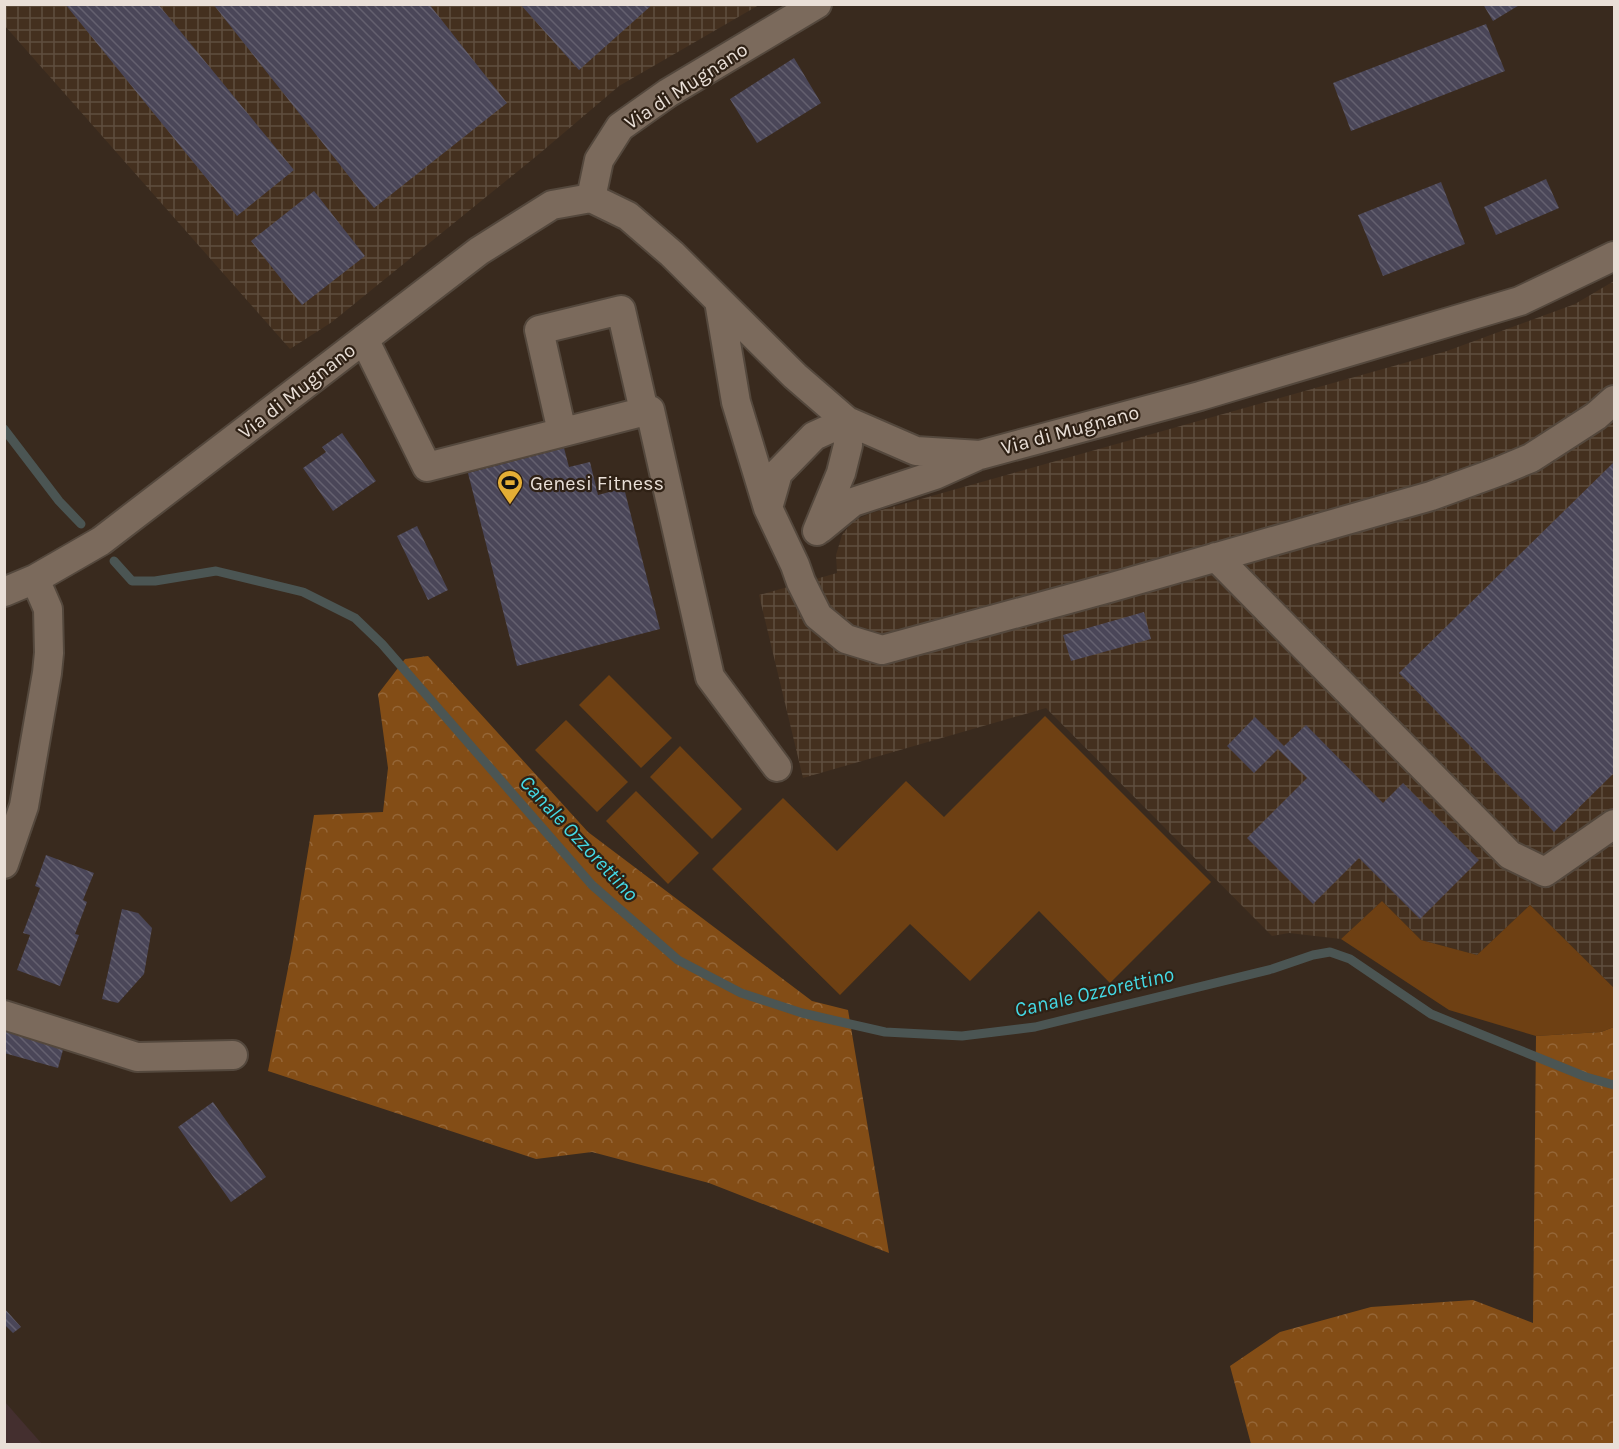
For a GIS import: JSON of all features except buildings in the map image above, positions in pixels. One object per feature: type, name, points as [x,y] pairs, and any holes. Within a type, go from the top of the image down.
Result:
[{"type":"street","name":"Via di Mugnano","points":[[591,198],[600,160],[620,127],[668,93],[817,4]]},
{"type":"street","name":"Via di Mugnano","points":[[4,592],[34,579],[101,541],[479,250],[552,205],[591,198],[628,216],[672,254],[795,376],[847,421],[916,451],[980,454],[1200,396],[1520,302],[1614,256]]},
{"type":"street","points":[[719,301],[736,402],[768,508],[801,582],[818,616],[846,639],[882,650],[1431,496],[1532,458],[1596,416],[1614,400]]},
{"type":"street","points":[[562,432],[538,330],[621,310],[644,411]]},
{"type":"street","points":[[364,339],[427,467],[650,410],[710,677],[777,766]]},
{"type":"street","points":[[768,508],[778,473],[814,436],[847,421],[848,444],[840,473],[817,531],[795,565]]},
{"type":"street","points":[[817,531],[853,502],[935,475],[980,454]]},
{"type":"street","points":[[1216,557],[1510,855],[1545,872],[1614,824]]},
{"type":"street","points":[[4,864],[24,806],[49,653],[48,609],[34,579]]},
{"type":"street","points":[[4,1015],[137,1057],[232,1055]]},
{"type":"shaded area","points":[[4,5],[759,5],[619,86],[332,322],[290,349],[5,26]]},
{"type":"shaded area","points":[[1614,281],[1614,988],[1530,905],[1477,955],[1421,940],[1382,901],[1341,939],[1289,933],[1272,936],[1046,708],[803,778],[759,595],[837,573],[836,555],[842,535],[853,521],[871,513],[1447,351],[1575,304]]},
{"type":"shaded area","points":[[609,675],[672,738],[641,768],[579,705]]},
{"type":"shaded area","points":[[1045,716],[1211,882],[1110,983],[1039,911],[970,981],[910,924],[840,995],[712,869],[783,798],[837,851],[906,781],[944,817]]},
{"type":"shaded area","points":[[566,720],[628,782],[597,812],[535,750]]},
{"type":"shaded area","points":[[680,746],[742,809],[712,839],[650,777]]},
{"type":"shaded area","points":[[636,791],[699,853],[668,884],[606,821]]},
{"type":"shaded area","points":[[1382,901],[1421,940],[1477,955],[1530,905],[1614,988],[1614,1027],[1601,1032],[1536,1036],[1449,1010],[1341,939]]},
{"type":"shaded area","points":[[5,1402],[42,1444],[5,1444]]},
{"type":"green space","points":[[428,656],[588,832],[812,1001],[848,1010],[889,1253],[709,1183],[592,1152],[536,1159],[268,1071],[292,948],[314,815],[383,812],[388,768],[378,694],[405,659]]},
{"type":"green space","points":[[1614,1027],[1614,1444],[1251,1444],[1230,1366],[1280,1332],[1371,1307],[1473,1300],[1533,1323],[1536,1036],[1601,1032]]},
{"type":"waterway","name":"Canale Ozzorettino","points":[[4,429],[59,501],[81,524]]},
{"type":"waterway","name":"Canale Ozzorettino","points":[[114,561],[132,581],[155,581],[216,571],[303,592],[355,618],[382,644],[592,885],[678,960],[741,993],[802,1013],[885,1032],[962,1036],[1035,1027],[1272,969],[1313,955],[1330,952],[1350,959],[1431,1014],[1586,1077],[1614,1085]]},
{"type":"place","name":"Genesi Fitness","points":[[510,506]]}]
